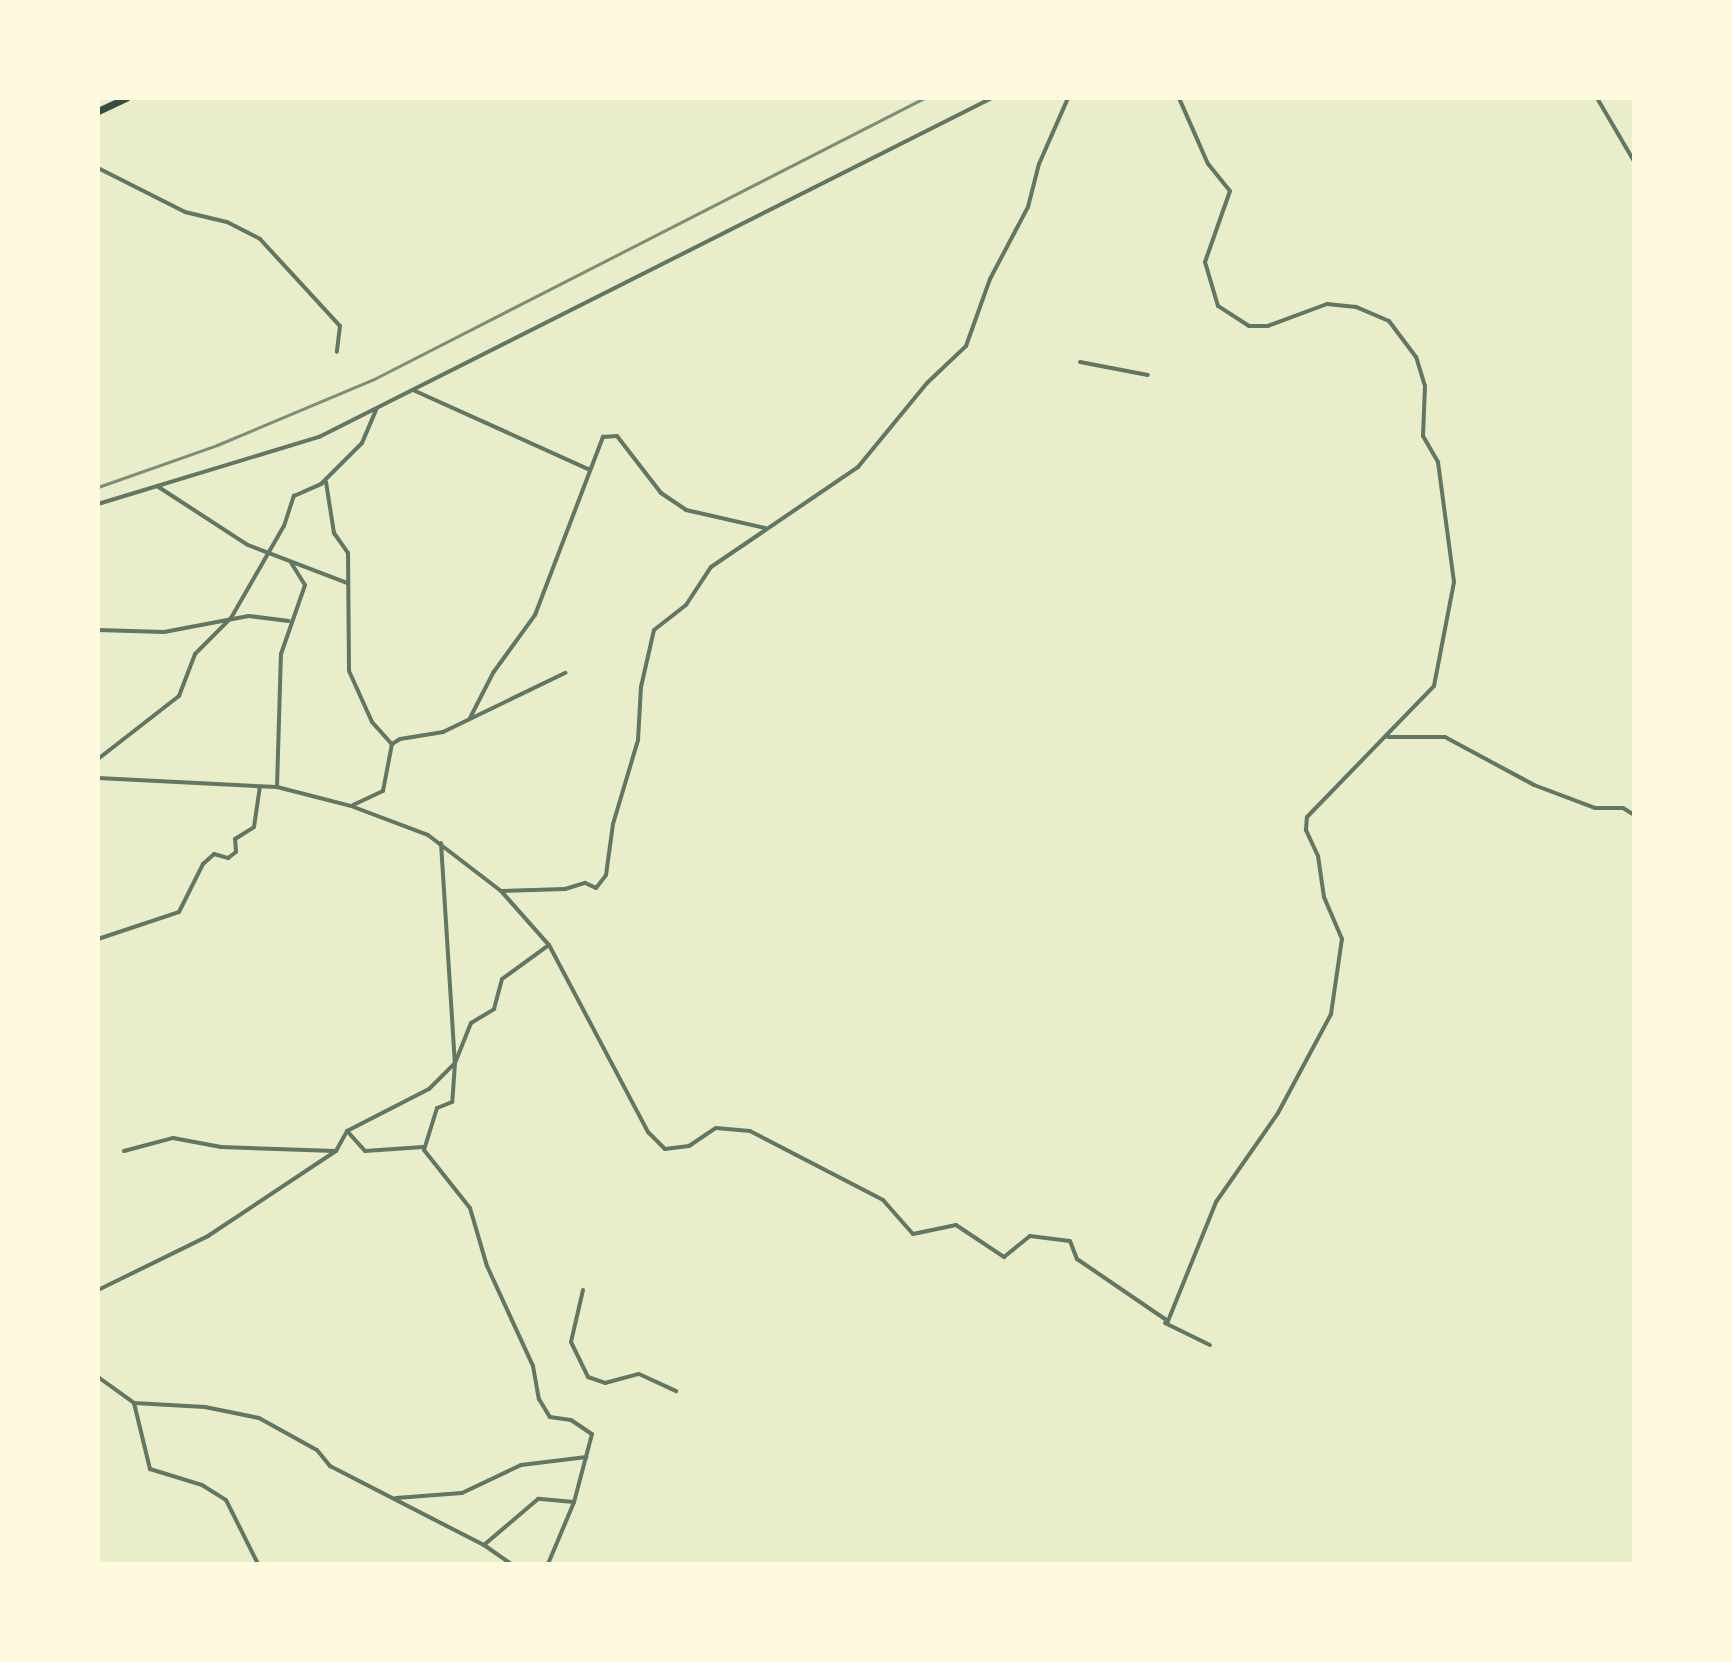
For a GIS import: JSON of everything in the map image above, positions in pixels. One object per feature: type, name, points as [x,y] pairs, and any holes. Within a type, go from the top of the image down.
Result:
[{"type":"highway","points":[[98,111],[126,98]]},
{"type":"street","points":[[98,504],[319,437],[992,98]]},
{"type":"street","points":[[501,891],[565,889],[585,883],[596,888],[606,875],[613,824],[638,740],[641,687],[654,630],[686,605],[711,567],[765,528],[822,495],[858,467],[927,383],[966,346],[990,279],[1028,207],[1039,164],[1068,98]]},
{"type":"street","points":[[1163,1322],[1169,1318],[1216,1202],[1325,1032],[1342,939],[1324,897],[1306,821],[1388,737],[1437,680],[1454,582],[1438,462],[1423,436],[1422,370],[1397,329],[1356,307],[1327,304],[1268,326],[1249,326],[1218,306],[1205,262],[1230,191],[1208,164],[1179,98]]},
{"type":"street","points":[[1597,98],[1634,161]]},
{"type":"street","points":[[98,168],[185,212],[227,222],[260,239],[340,326],[337,352]]},
{"type":"street","points":[[1080,362],[1148,375]]},
{"type":"street","points":[[413,390],[590,470]]},
{"type":"street","points":[[98,759],[179,696],[195,654],[231,618],[284,526],[294,496],[326,479],[362,443],[377,408]]},
{"type":"street","points":[[470,718],[493,673],[535,615],[603,437],[617,436],[661,493],[686,510],[765,528]]},
{"type":"street","points":[[326,479],[334,533],[348,553],[349,671],[372,722],[392,744]]},
{"type":"street","points":[[157,486],[237,539],[347,583]]},
{"type":"street","points":[[277,787],[279,677],[289,621],[305,585],[291,563]]},
{"type":"street","points":[[98,630],[164,632],[231,618],[267,616],[289,621]]},
{"type":"street","points":[[392,744],[443,732],[565,673]]},
{"type":"street","points":[[1388,737],[1445,737],[1534,785],[1595,808],[1623,808],[1634,815]]},
{"type":"street","points":[[351,806],[383,791],[392,744]]},
{"type":"street","points":[[98,778],[277,787],[351,806],[441,843],[501,891],[549,945],[648,1132],[665,1149],[677,1151],[716,1128],[730,1126],[883,1200],[913,1234],[956,1225],[1004,1257],[1030,1236],[1070,1241],[1077,1259],[1163,1322],[1210,1345]]},
{"type":"street","points":[[98,939],[179,912],[203,864],[214,854],[228,858],[236,852],[235,839],[254,827],[260,786]]},
{"type":"street","points":[[423,1147],[437,1108],[452,1102],[455,1063],[441,843]]},
{"type":"street","points":[[98,1290],[208,1236],[336,1151],[347,1131],[429,1089],[455,1063],[471,1023],[494,1009],[502,979],[549,945]]},
{"type":"street","points":[[347,1131],[365,1151],[423,1147]]},
{"type":"street","points":[[124,1151],[173,1138],[221,1147],[336,1151]]},
{"type":"street","points":[[423,1147],[470,1208],[487,1266],[533,1366],[539,1399],[550,1417],[589,1430],[588,1457],[574,1502],[548,1564]]},
{"type":"street","points":[[583,1290],[571,1342],[588,1377],[605,1383],[639,1374],[676,1391]]},
{"type":"street","points":[[98,1377],[134,1403],[205,1407],[259,1418],[317,1450],[330,1466],[484,1545],[511,1564]]},
{"type":"street","points":[[134,1403],[150,1469],[202,1485],[226,1500],[258,1564]]},
{"type":"street","points":[[393,1498],[462,1493],[521,1465],[588,1457]]},
{"type":"street","points":[[484,1545],[538,1499],[574,1502]]},
{"type":"railway","points":[[98,487],[217,445],[374,379],[924,98]]}]
